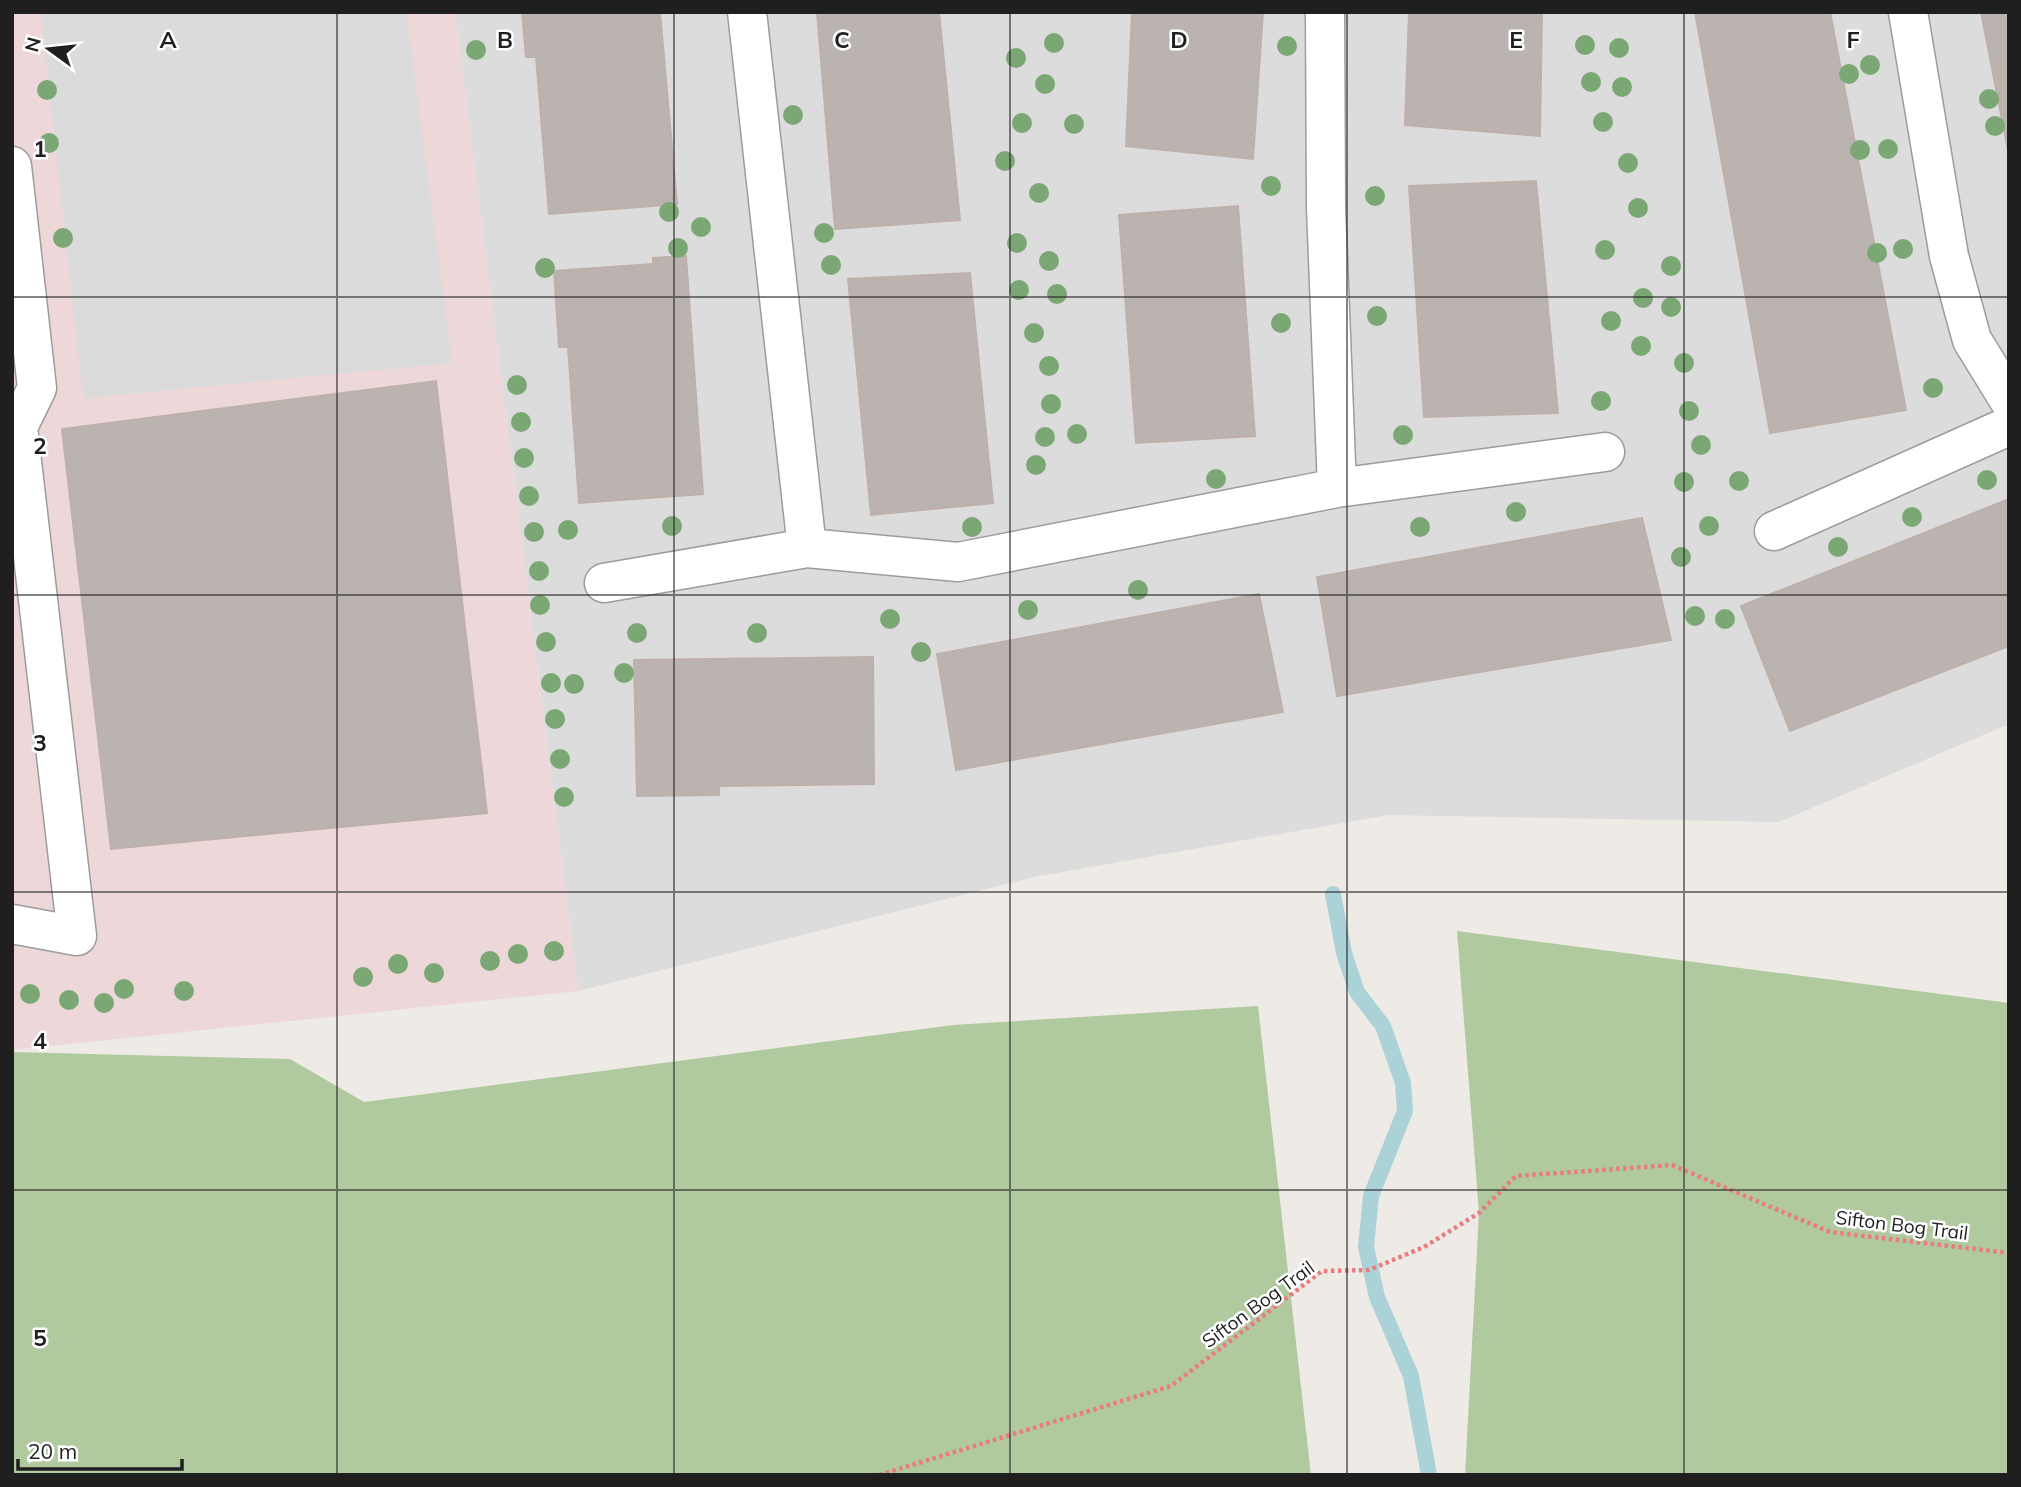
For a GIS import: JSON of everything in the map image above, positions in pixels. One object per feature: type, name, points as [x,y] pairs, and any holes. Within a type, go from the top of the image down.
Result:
[{"type":"lane","points":[[747,12],[807,548]]},
{"type":"lane","points":[[1325,12],[1326,208],[1337,488]]},
{"type":"lane","points":[[1908,12],[1949,256],[1972,340],[2009,400]]},
{"type":"lane","points":[[12,166],[37,388],[19,426],[77,936],[12,924]]},
{"type":"lane","points":[[1774,531],[2009,426]]},
{"type":"lane","points":[[604,583],[807,548],[958,562],[1337,488],[1605,452]]},
{"type":"path","name":"Sifton Bog Trail","points":[[879,1475],[1171,1386],[1322,1271],[1369,1270],[1424,1247],[1479,1213],[1516,1176],[1672,1165],[1830,1231],[2009,1253]]},
{"type":"shaded area","points":[[12,12],[455,12],[578,991],[12,1050]]},
{"type":"shaded area","points":[[41,12],[406,12],[452,363],[83,398]]},
{"type":"shaded area","points":[[455,12],[2009,12],[2009,724],[1779,822],[1388,815],[1034,877],[578,991]]},
{"type":"green space","points":[[1457,931],[2009,1003],[2009,1475],[1465,1475],[1479,1213]]},
{"type":"green space","points":[[1258,1006],[1311,1475],[12,1475],[12,1052],[290,1059],[364,1102],[953,1025]]},
{"type":"building","points":[[522,12],[660,12],[677,204],[549,214],[536,57],[526,57]]},
{"type":"building","points":[[817,12],[939,12],[960,220],[835,229]]},
{"type":"building","points":[[1132,12],[1263,12],[1253,159],[1126,146]]},
{"type":"building","points":[[1409,12],[1542,12],[1540,136],[1405,125]]},
{"type":"building","points":[[1695,12],[1830,12],[1906,410],[1770,433]]},
{"type":"building","points":[[1981,12],[2009,12],[2009,155]]},
{"type":"building","points":[[1536,181],[1558,413],[1424,417],[1409,186]]},
{"type":"building","points":[[1238,206],[1255,436],[1136,443],[1119,215]]},
{"type":"building","points":[[686,256],[703,494],[579,503],[568,347],[559,347],[554,271],[653,264],[653,258]]},
{"type":"building","points":[[970,273],[993,503],[871,515],[848,279]]},
{"type":"building","points":[[436,381],[487,813],[111,849],[62,429]]},
{"type":"building","points":[[2009,499],[2009,646],[1790,731],[1741,606]]},
{"type":"building","points":[[1642,518],[1671,640],[1337,696],[1317,577]]},
{"type":"building","points":[[1259,594],[1283,712],[956,770],[937,654]]},
{"type":"building","points":[[873,657],[874,784],[719,786],[719,795],[637,796],[634,660]]},
{"type":"waterway","points":[[1333,894],[1344,953],[1357,992],[1383,1026],[1403,1083],[1405,1111],[1371,1196],[1366,1247],[1377,1297],[1411,1376],[1429,1475]]}]
